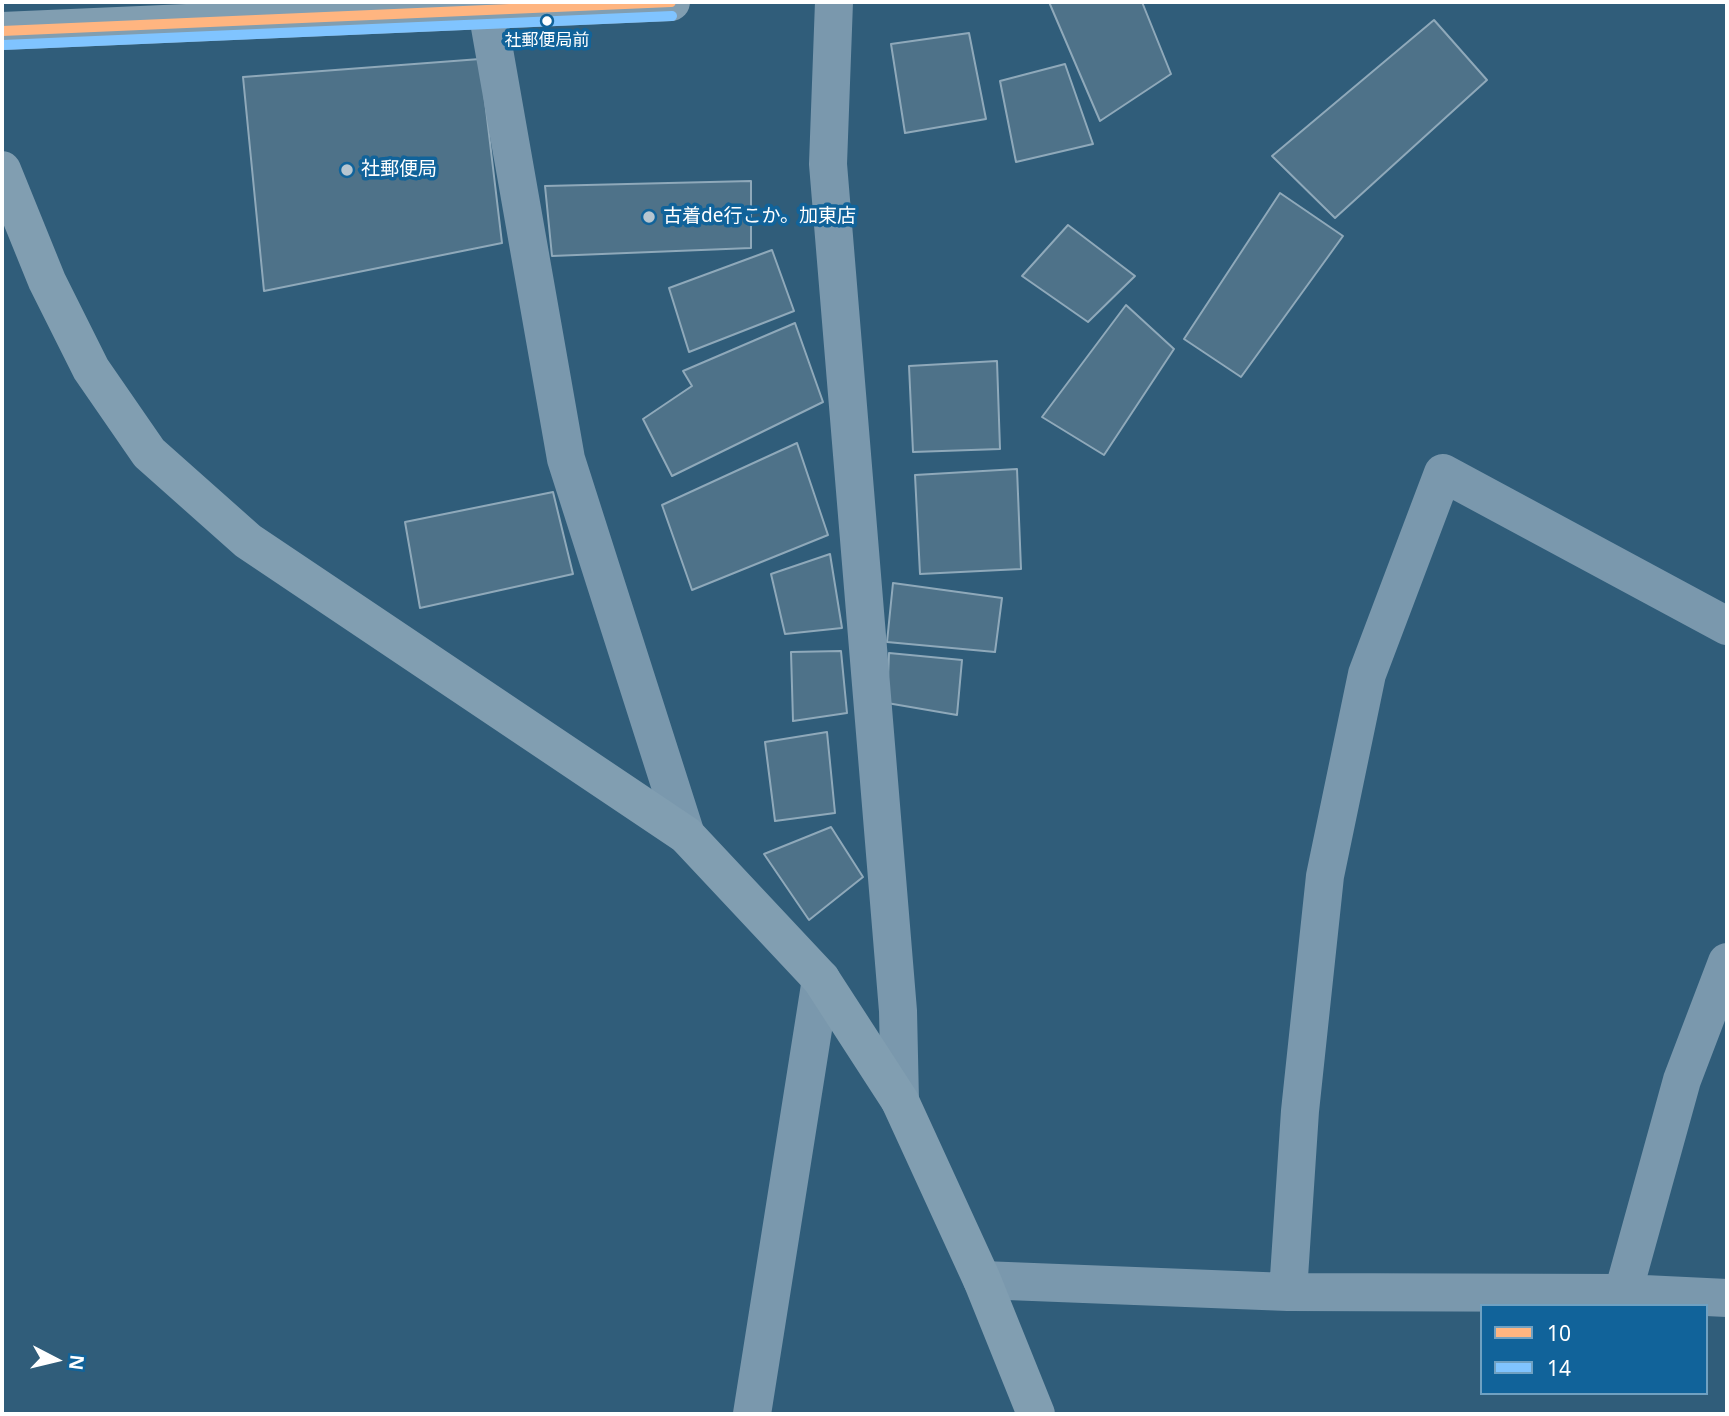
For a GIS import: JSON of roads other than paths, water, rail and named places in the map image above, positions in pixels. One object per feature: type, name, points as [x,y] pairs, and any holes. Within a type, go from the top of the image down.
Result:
[{"type":"street","points":[[2,32],[268,11],[488,10],[671,2]]},
{"type":"street","points":[[834,2],[828,164],[898,1012],[900,1101]]},
{"type":"street","points":[[488,10],[566,459],[686,835]]},
{"type":"street","points":[[2,170],[47,281],[91,369],[149,453],[248,541],[686,835],[821,979],[900,1101],[982,1280],[1035,1414]]},
{"type":"street","points":[[1288,1292],[1300,1111],[1325,876],[1367,674],[1443,473],[1727,626]]},
{"type":"street","points":[[1623,1293],[1682,1080],[1727,962]]},
{"type":"street","points":[[752,1414],[821,979]]},
{"type":"street","points":[[982,1280],[1288,1292],[1623,1293],[1727,1298]]},
{"type":"place","name":"社郵便局前","points":[[547,21]]},
{"type":"place","name":"社郵便局","points":[[347,170]]},
{"type":"place","name":"古着de行こか。加東店","points":[[649,217]]}]
